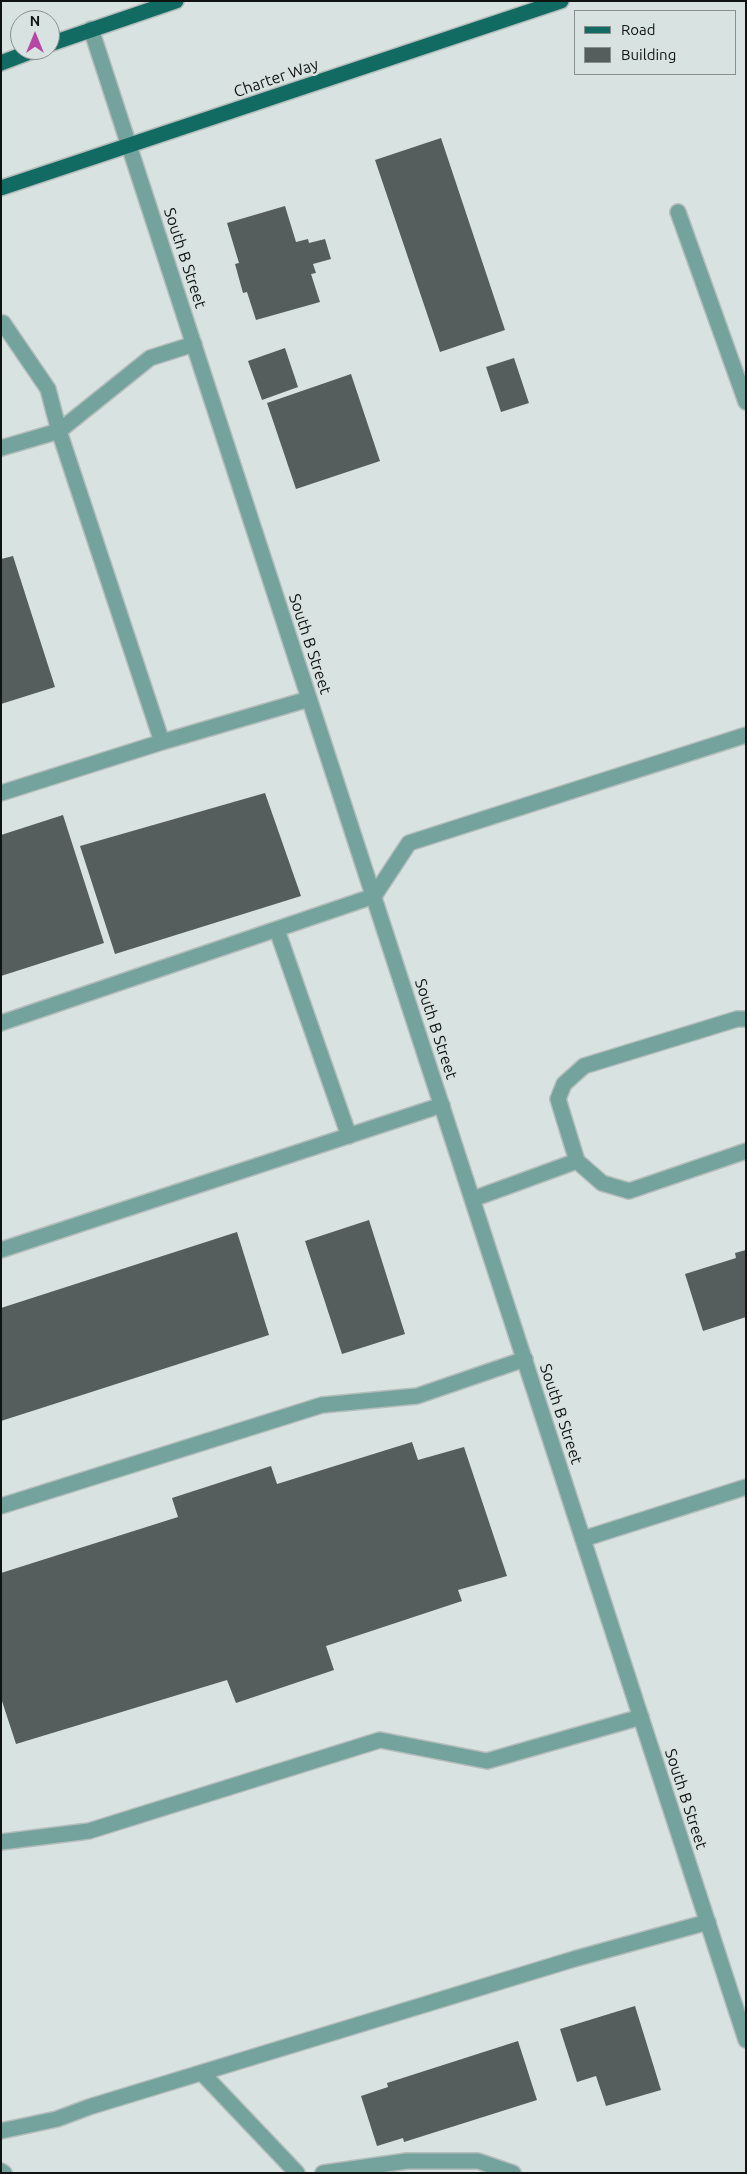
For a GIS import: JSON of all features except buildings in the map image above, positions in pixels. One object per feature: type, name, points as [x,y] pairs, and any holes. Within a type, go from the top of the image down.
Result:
[{"type":"main road","points":[[60,40],[176,1]]},
{"type":"main road","name":"Charter Way","points":[[1,188],[561,1]]},
{"type":"street","name":"South B Street","points":[[91,29],[746,2040]]},
{"type":"street","points":[[678,212],[746,402]]},
{"type":"street","points":[[1,323],[3,323],[48,388],[58,430],[162,742]]},
{"type":"street","points":[[1,448],[58,430],[150,358],[194,344]]},
{"type":"street","points":[[1,793],[162,742],[310,699]]},
{"type":"street","points":[[1,1023],[374,896],[409,843],[746,735]]},
{"type":"street","points":[[277,930],[350,1136]]},
{"type":"street","points":[[746,1019],[737,1019],[584,1066],[564,1084],[558,1099],[577,1161],[602,1183],[629,1191],[746,1151]]},
{"type":"street","points":[[1,1250],[442,1105]]},
{"type":"street","points":[[473,1199],[577,1161]]},
{"type":"street","points":[[1,1506],[322,1405],[417,1396],[525,1359]]},
{"type":"street","points":[[583,1539],[746,1487]]},
{"type":"street","points":[[1,1842],[89,1830],[380,1740],[487,1761],[641,1717]]},
{"type":"street","points":[[1,2131],[57,2119],[89,2107],[202,2072],[574,1959],[708,1922]]},
{"type":"street","points":[[202,2072],[297,2173]]},
{"type":"street","points":[[323,2173],[407,2161],[478,2161],[513,2173]]}]
